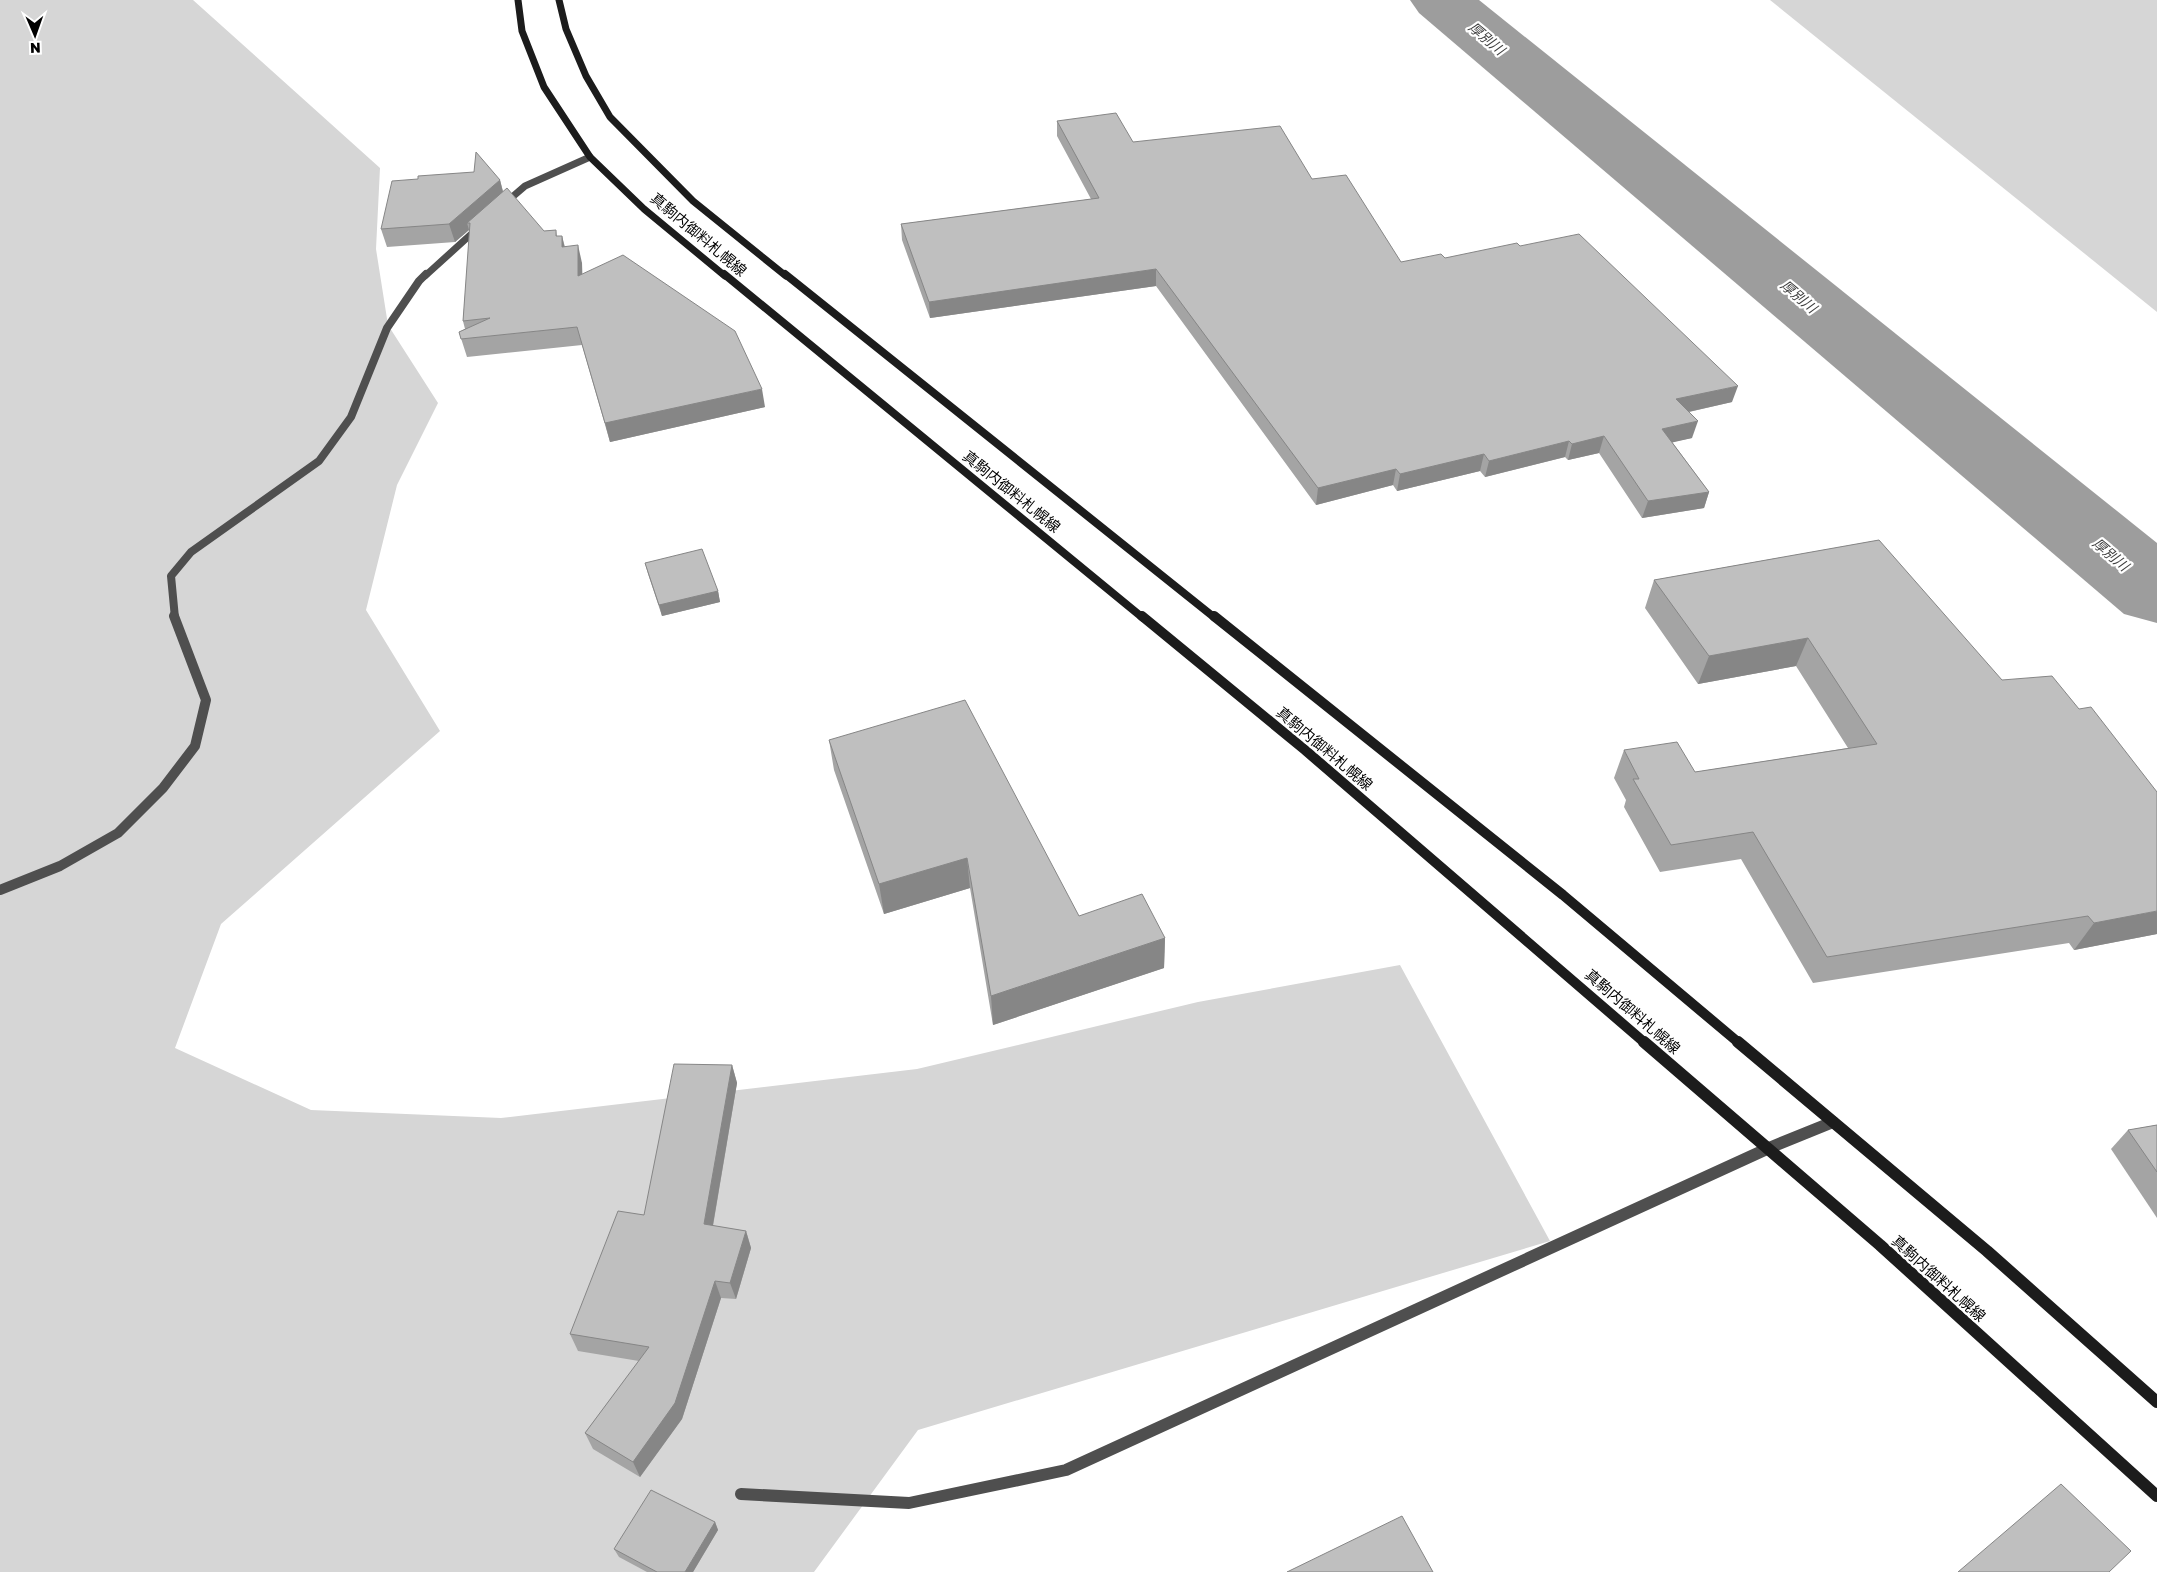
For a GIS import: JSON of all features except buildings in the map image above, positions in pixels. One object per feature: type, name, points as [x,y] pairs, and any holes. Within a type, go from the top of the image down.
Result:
[{"type":"main road","name":"真駒内御料札幌線","points":[[518,0],[522,31],[544,87],[590,157],[644,209],[1305,750],[1880,1245],[2157,1496]]},
{"type":"main road","name":"真駒内御料札幌線","points":[[559,0],[566,29],[586,76],[610,117],[693,201],[1563,895],[1987,1250],[2157,1402]]},
{"type":"street","points":[[0,890],[60,866],[118,833],[163,788],[195,746],[206,700],[173,613],[171,576],[191,552],[320,461],[350,417],[387,328],[419,281],[525,186],[590,157]]},
{"type":"street","points":[[741,1494],[909,1502],[1066,1470],[1769,1148],[1832,1122]]},
{"type":"shaded area","points":[[0,0],[193,0],[380,168],[376,249],[388,325],[438,403],[397,485],[366,610],[440,731],[221,924],[175,1048],[311,1110],[501,1118],[917,1069],[1198,1002],[1400,965],[1550,1241],[918,1430],[814,1572],[0,1572]]},
{"type":"shaded area","points":[[1770,0],[2157,0],[2157,312]]},
{"type":"waterway","name":"厚別川","points":[[1441,0],[2157,592]]}]
